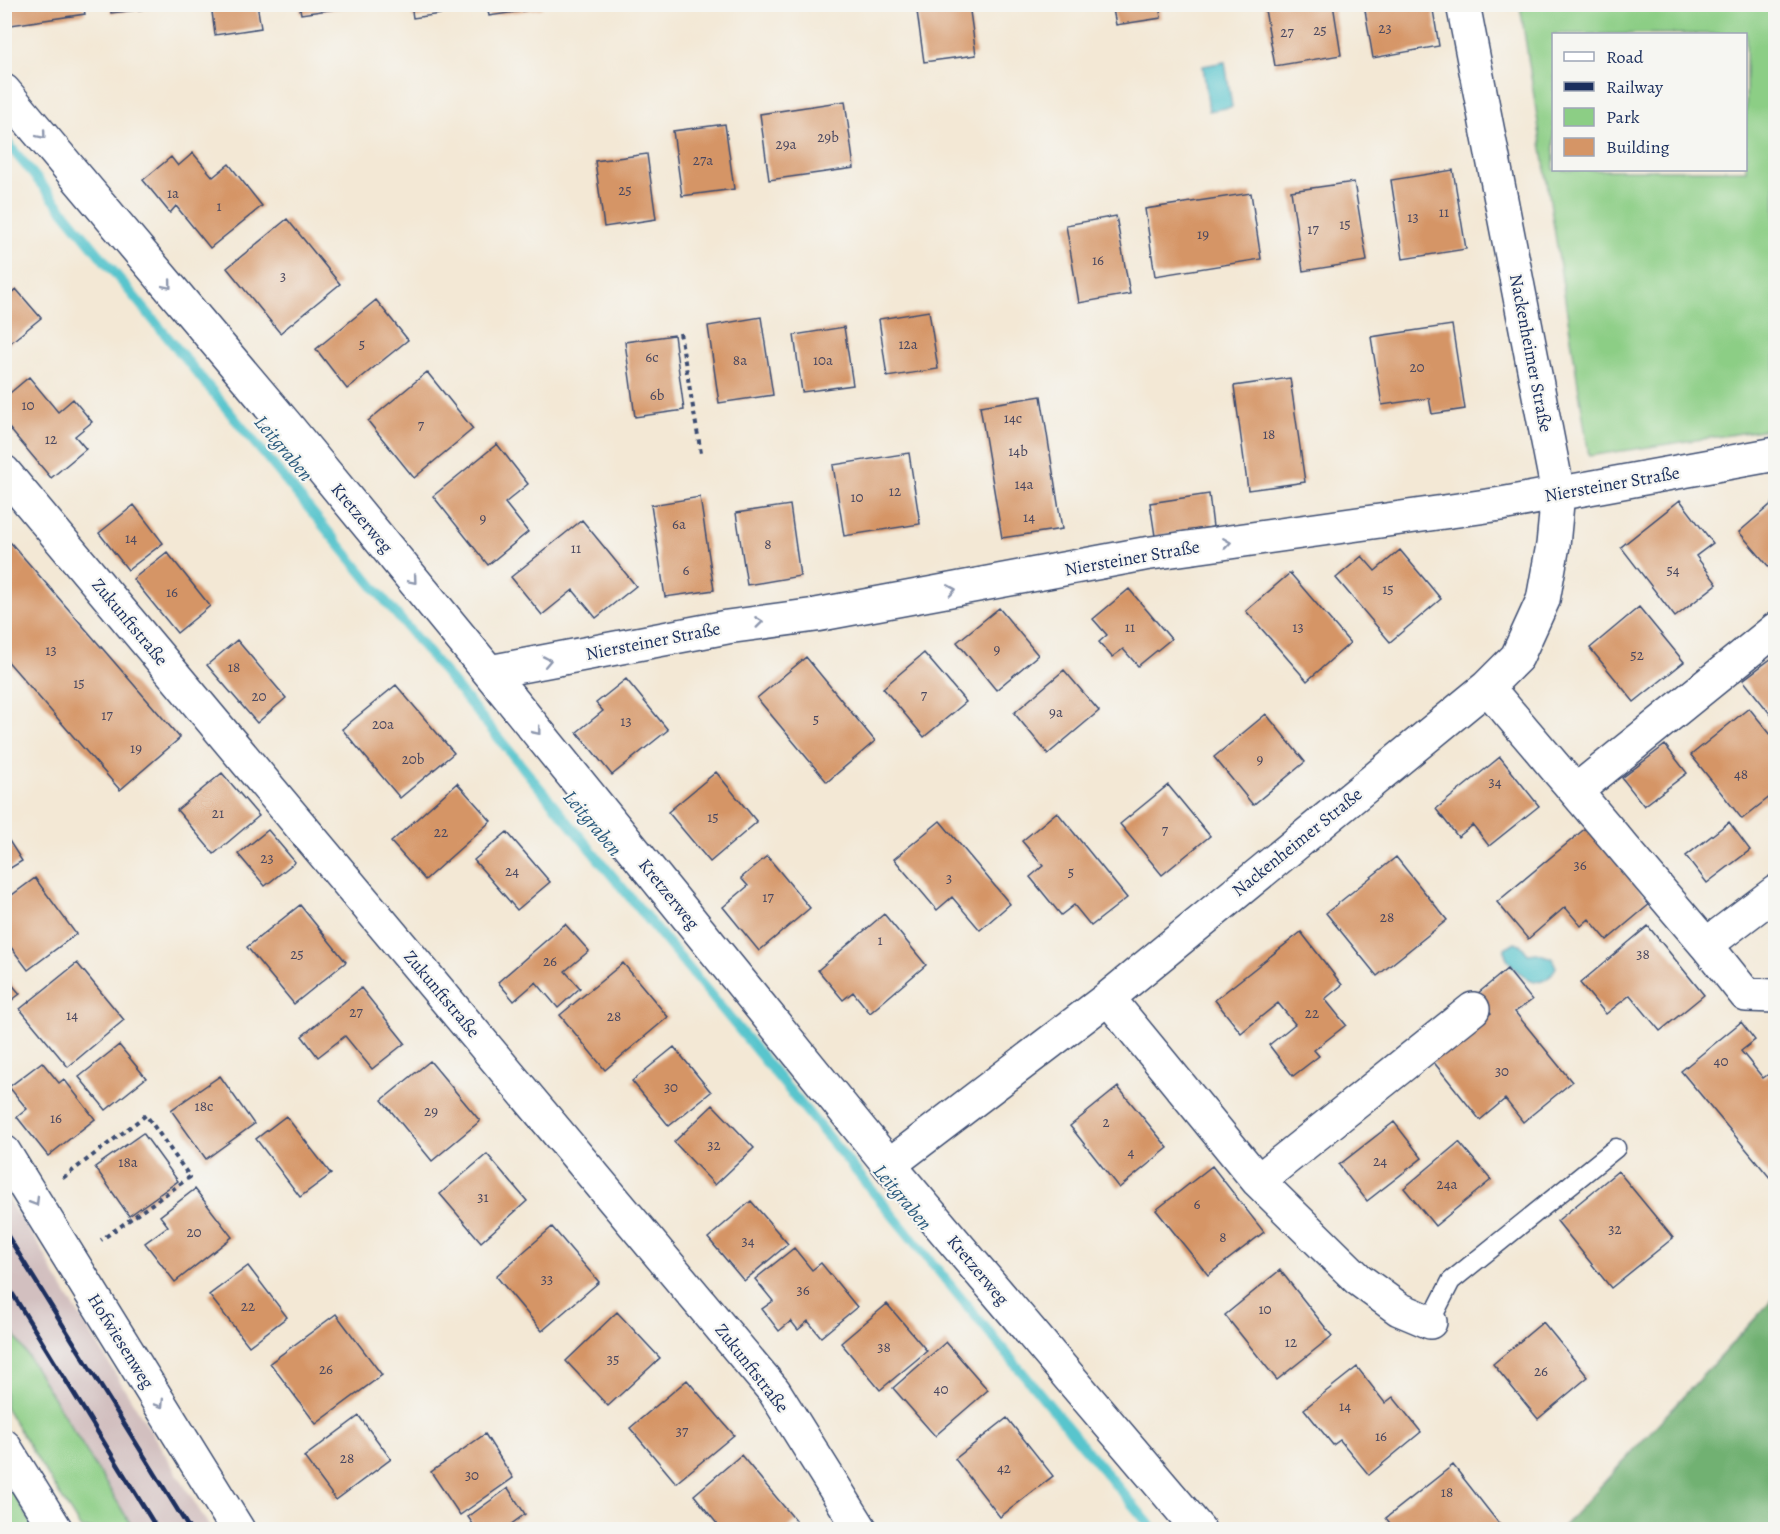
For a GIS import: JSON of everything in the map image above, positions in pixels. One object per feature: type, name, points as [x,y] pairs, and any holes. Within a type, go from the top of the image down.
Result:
[{"type":"street","name":"Nackenheimer Straße","points":[[889,1165],[1108,998],[1487,687],[1517,657],[1543,600],[1553,545],[1558,493],[1463,4]]},
{"type":"street","name":"Kretzerweg","points":[[4,91],[286,425],[889,1165],[1199,1530]]},
{"type":"street","name":"Niersteiner Straße","points":[[489,672],[727,627],[816,615],[1144,554],[1502,504],[1776,454]]},
{"type":"street","name":"Zukunftstraße","points":[[4,472],[774,1391],[861,1530]]},
{"type":"street","points":[[1576,791],[1776,629]]},
{"type":"street","points":[[1487,687],[1746,995],[1776,996]]},
{"type":"street","points":[[1706,945],[1776,892]]},
{"type":"street","points":[[1108,998],[1258,1181],[1358,1279],[1399,1309],[1430,1322]]},
{"type":"street","points":[[1258,1181],[1473,1009]]},
{"type":"street","name":"Hofwiesenweg","points":[[4,1152],[238,1530]]},
{"type":"street","points":[[4,1446],[56,1530]]},
{"type":"lane","points":[[1430,1322],[1451,1281],[1616,1148]]},
{"type":"path","points":[[680,333],[701,453]]},
{"type":"path","points":[[34,1200],[146,1115],[190,1177],[71,1261]]},
{"type":"shaded area","points":[[5,1195],[45,1255],[54,1274],[211,1529],[134,1529],[5,1319]]},
{"type":"green space","points":[[1520,5],[1775,5],[1775,428],[1589,456]]},
{"type":"green space","points":[[1775,1297],[1775,1529],[1561,1529]]},
{"type":"green space","points":[[4,1319],[134,1529],[81,1529],[5,1407]]},
{"type":"green space","points":[[4,1479],[35,1529],[10,1529],[5,1521]]},
{"type":"water","points":[[1225,62],[1232,107],[1209,111],[1203,66]]},
{"type":"water","points":[[1515,942],[1520,944],[1528,954],[1537,953],[1552,958],[1556,967],[1550,975],[1542,981],[1530,980],[1512,966],[1505,954],[1505,948]]},
{"type":"building","points":[[4,4],[83,4],[85,14],[11,25],[11,20],[4,21]]},
{"type":"building","points":[[110,4],[172,4],[172,6],[111,13]]},
{"type":"building","points":[[211,4],[257,4],[261,28],[215,35]]},
{"type":"building","points":[[299,4],[356,4],[356,6],[301,14]]},
{"type":"building","points":[[411,4],[460,4],[461,11],[413,18]]},
{"type":"building","points":[[487,4],[542,4],[543,8],[489,16]]},
{"type":"building","points":[[916,4],[969,4],[976,55],[924,62]]},
{"type":"building","points":[[1112,4],[1159,4],[1161,18],[1116,25]]},
{"type":"building","points":[[1264,4],[1333,4],[1341,55],[1275,66]]},
{"type":"building","points":[[1364,4],[1432,4],[1439,46],[1373,58]]},
{"type":"building","points":[[845,101],[854,168],[769,180],[760,114]]},
{"type":"building","points":[[725,124],[734,189],[682,196],[673,131]]},
{"type":"building","points":[[193,153],[213,177],[229,164],[262,206],[210,248],[176,206],[170,213],[143,180],[171,157],[178,166]]},
{"type":"building","points":[[647,154],[656,219],[604,227],[595,161]]},
{"type":"building","points":[[1453,170],[1466,249],[1403,259],[1391,180]]},
{"type":"building","points":[[1354,182],[1367,261],[1303,271],[1291,191]]},
{"type":"building","points":[[1251,193],[1261,259],[1155,276],[1145,209]]},
{"type":"building","points":[[1116,216],[1130,294],[1079,303],[1066,225]]},
{"type":"building","points":[[287,219],[340,284],[280,333],[227,268]]},
{"type":"building","points":[[16,289],[41,318],[4,348],[4,299]]},
{"type":"building","points":[[376,300],[408,340],[347,389],[316,349]]},
{"type":"building","points":[[929,311],[938,369],[887,377],[879,319]]},
{"type":"building","points":[[761,317],[773,395],[719,403],[708,326]]},
{"type":"building","points":[[1452,325],[1465,409],[1432,414],[1429,398],[1382,405],[1371,337]]},
{"type":"building","points":[[844,327],[853,385],[802,392],[794,335]]},
{"type":"building","points":[[674,335],[684,410],[635,417],[625,342]]},
{"type":"building","points":[[427,372],[473,429],[414,478],[368,421]]},
{"type":"building","points":[[29,377],[58,412],[73,399],[92,422],[75,436],[86,449],[51,478],[4,422],[4,398]]},
{"type":"building","points":[[1290,378],[1305,482],[1248,490],[1234,386]]},
{"type":"building","points":[[1041,396],[1062,529],[1002,538],[980,406]]},
{"type":"building","points":[[497,444],[528,484],[505,503],[528,532],[488,565],[433,496]]},
{"type":"building","points":[[909,453],[920,524],[844,536],[833,465]]},
{"type":"building","points":[[1209,494],[1213,527],[1155,536],[1150,503]]},
{"type":"building","points":[[700,497],[714,590],[665,597],[651,505]]},
{"type":"building","points":[[1680,500],[1713,543],[1696,556],[1717,584],[1675,617],[1621,547]]},
{"type":"building","points":[[1776,500],[1776,575],[1739,532]]},
{"type":"building","points":[[134,505],[163,543],[128,570],[99,533]]},
{"type":"building","points":[[790,505],[800,576],[747,585],[736,513]]},
{"type":"building","points":[[582,520],[636,586],[596,618],[573,590],[542,615],[511,577]]},
{"type":"building","points":[[11,543],[180,738],[120,790],[4,657],[4,548]]},
{"type":"building","points":[[1400,550],[1441,599],[1390,642],[1336,578],[1362,556],[1375,571]]},
{"type":"building","points":[[167,552],[210,606],[177,633],[133,579]]},
{"type":"building","points":[[1290,573],[1350,643],[1307,681],[1246,611]]},
{"type":"building","points":[[1129,589],[1171,639],[1138,666],[1123,649],[1112,657],[1099,642],[1107,635],[1093,619]]},
{"type":"building","points":[[1639,607],[1684,662],[1634,702],[1590,648]]},
{"type":"building","points":[[999,608],[1038,655],[996,690],[957,642]]},
{"type":"building","points":[[237,640],[286,698],[257,723],[207,665]]},
{"type":"building","points":[[924,653],[966,702],[924,737],[883,688]]},
{"type":"building","points":[[1776,655],[1776,721],[1743,680]]},
{"type":"building","points":[[806,657],[875,741],[827,782],[757,698]]},
{"type":"building","points":[[1064,670],[1099,711],[1048,754],[1014,713]]},
{"type":"building","points":[[626,679],[668,730],[612,775],[577,732],[603,711],[596,703]]},
{"type":"building","points":[[396,685],[454,753],[400,798],[342,729]]},
{"type":"building","points":[[1749,708],[1776,741],[1776,792],[1742,819],[1691,755]]},
{"type":"building","points":[[1266,714],[1305,762],[1253,805],[1214,757]]},
{"type":"building","points":[[1665,745],[1687,773],[1644,806],[1622,778]]},
{"type":"building","points":[[1500,757],[1539,806],[1489,846],[1473,825],[1458,837],[1436,809]]},
{"type":"building","points":[[716,772],[757,822],[710,862],[668,812]]},
{"type":"building","points":[[222,773],[259,816],[214,854],[177,810]]},
{"type":"building","points":[[457,783],[491,821],[425,880],[391,842]]},
{"type":"building","points":[[1168,785],[1210,836],[1162,875],[1120,824]]},
{"type":"building","points":[[1057,812],[1127,898],[1091,926],[1074,905],[1061,915],[1030,877],[1043,866],[1022,841]]},
{"type":"building","points":[[940,821],[1010,904],[980,930],[952,897],[937,910],[894,859]]},
{"type":"building","points":[[1729,822],[1750,850],[1707,883],[1686,856]]},
{"type":"building","points":[[1587,827],[1651,903],[1607,940],[1589,919],[1581,926],[1565,907],[1528,939],[1497,902]]},
{"type":"building","points":[[268,830],[295,862],[265,886],[238,854]]},
{"type":"building","points":[[507,832],[550,882],[517,910],[474,860]]},
{"type":"building","points":[[4,833],[22,861],[4,872]]},
{"type":"building","points":[[767,856],[810,908],[759,951],[723,907],[748,886],[741,878]]},
{"type":"building","points":[[1396,857],[1447,920],[1377,976],[1326,913]]},
{"type":"building","points":[[35,878],[76,934],[28,970],[4,938],[4,901]]},
{"type":"building","points":[[300,905],[346,962],[294,1004],[247,947]]},
{"type":"building","points":[[884,914],[926,965],[870,1013],[853,992],[843,1000],[818,970]]},
{"type":"building","points":[[565,924],[589,951],[565,971],[580,988],[558,1008],[536,982],[514,1001],[498,982]]},
{"type":"building","points":[[1648,926],[1704,995],[1660,1031],[1630,995],[1606,1014],[1580,983]]},
{"type":"building","points":[[1301,932],[1342,985],[1325,999],[1346,1025],[1314,1050],[1319,1056],[1293,1076],[1269,1045],[1295,1024],[1278,1003],[1241,1033],[1215,1000]]},
{"type":"building","points":[[77,963],[124,1020],[68,1067],[20,1009]]},
{"type":"building","points":[[623,963],[668,1017],[605,1070],[560,1015]]},
{"type":"building","points":[[1507,969],[1532,1000],[1515,1012],[1572,1082],[1523,1122],[1505,1099],[1480,1120],[1432,1060],[1491,1013],[1477,994]]},
{"type":"building","points":[[9,981],[20,994],[4,1006],[4,985]]},
{"type":"building","points":[[361,988],[405,1043],[372,1069],[345,1036],[318,1057],[302,1036]]},
{"type":"building","points":[[1741,1022],[1755,1040],[1741,1051],[1763,1078],[1776,1069],[1776,1185],[1681,1071]]},
{"type":"building","points":[[119,1045],[146,1078],[106,1110],[79,1077]]},
{"type":"building","points":[[674,1047],[711,1092],[669,1126],[632,1081]]},
{"type":"building","points":[[430,1061],[480,1121],[432,1161],[382,1100]]},
{"type":"building","points":[[42,1062],[59,1083],[64,1079],[95,1119],[48,1156],[17,1117],[27,1109],[9,1087]]},
{"type":"building","points":[[220,1076],[254,1124],[206,1159],[171,1110]]},
{"type":"building","points":[[1118,1087],[1168,1148],[1119,1188],[1070,1126]]},
{"type":"building","points":[[713,1105],[754,1148],[715,1185],[674,1142]]},
{"type":"building","points":[[286,1116],[331,1174],[300,1197],[256,1139]]},
{"type":"building","points":[[1394,1122],[1422,1158],[1367,1201],[1339,1165]]},
{"type":"building","points":[[143,1133],[178,1181],[129,1216],[95,1167]]},
{"type":"building","points":[[1459,1142],[1491,1180],[1435,1226],[1404,1188]]},
{"type":"building","points":[[487,1154],[527,1201],[481,1242],[440,1194]]},
{"type":"building","points":[[1212,1166],[1264,1232],[1208,1275],[1156,1210]]},
{"type":"building","points":[[1618,1171],[1673,1238],[1611,1288],[1557,1221]]},
{"type":"building","points":[[195,1189],[232,1237],[175,1282],[145,1243],[168,1226],[160,1216]]},
{"type":"building","points":[[751,1201],[788,1244],[744,1281],[708,1238]]},
{"type":"building","points":[[552,1227],[599,1282],[542,1331],[496,1276]]},
{"type":"building","points":[[794,1248],[812,1270],[821,1263],[857,1307],[821,1337],[808,1321],[798,1330],[791,1321],[779,1331],[762,1309],[773,1301],[755,1279]]},
{"type":"building","points":[[248,1266],[287,1317],[249,1346],[209,1295]]},
{"type":"building","points":[[1280,1270],[1332,1336],[1277,1380],[1225,1315]]},
{"type":"building","points":[[887,1304],[927,1351],[880,1390],[841,1343]]},
{"type":"building","points":[[617,1312],[660,1358],[608,1406],[566,1361]]},
{"type":"building","points":[[336,1314],[382,1375],[316,1424],[270,1363]]},
{"type":"building","points":[[1543,1322],[1588,1377],[1538,1419],[1493,1364]]},
{"type":"building","points":[[946,1342],[988,1390],[935,1436],[893,1388]]},
{"type":"building","points":[[1357,1367],[1385,1403],[1393,1397],[1421,1432],[1369,1475],[1340,1440],[1333,1445],[1304,1409]]},
{"type":"building","points":[[687,1380],[734,1435],[676,1483],[630,1428]]},
{"type":"building","points":[[359,1416],[391,1459],[336,1500],[304,1457]]},
{"type":"building","points":[[1007,1418],[1053,1476],[1000,1517],[955,1459]]},
{"type":"building","points":[[485,1434],[513,1478],[460,1515],[431,1472]]},
{"type":"building","points":[[741,1455],[796,1521],[786,1530],[722,1530],[694,1495]]},
{"type":"building","points":[[1453,1465],[1504,1530],[1395,1530],[1386,1518]]},
{"type":"building","points":[[508,1488],[525,1514],[503,1530],[477,1530],[468,1517]]},
{"type":"waterway","name":"Leitgraben","points":[[4,139],[1154,1530]]},
{"type":"railway","points":[[4,1230],[190,1530]]},
{"type":"railway","points":[[4,1280],[158,1530]]}]
